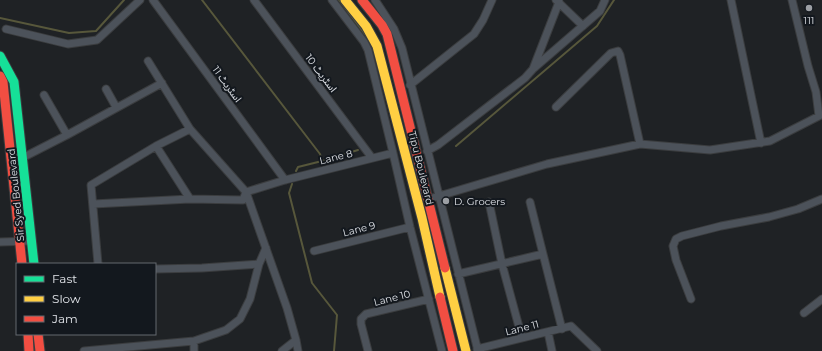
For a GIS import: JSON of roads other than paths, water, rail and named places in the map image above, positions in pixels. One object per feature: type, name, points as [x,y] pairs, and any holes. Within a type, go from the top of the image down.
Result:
[{"type":"street","points":[[6,29],[68,44],[97,40],[140,0]]},
{"type":"street","name":"اسٹریٹ 11","points":[[153,0],[284,180]]},
{"type":"street","name":"اسٹریٹ 10","points":[[254,0],[372,158]]},
{"type":"street","points":[[332,0],[364,42],[369,54],[410,227],[442,351]]},
{"type":"street","name":"Tipu Boulevard","points":[[345,0],[366,26],[377,46],[422,218],[453,351]]},
{"type":"street","name":"Tipu Boulevard","points":[[362,0],[382,25],[387,34],[466,351]]},
{"type":"street","points":[[375,0],[394,29],[402,48],[477,350]]},
{"type":"street","points":[[410,85],[474,34],[492,0]]},
{"type":"street","points":[[427,151],[438,145],[525,78],[532,69],[600,12],[605,0]]},
{"type":"street","points":[[429,199],[547,164],[640,144],[710,150],[770,141],[819,116],[816,92],[792,0]]},
{"type":"street","points":[[532,69],[558,1],[583,26]]},
{"type":"street","points":[[732,2],[761,142]]},
{"type":"street","points":[[556,107],[611,53],[618,51],[640,144]]},
{"type":"street","name":"Sir Syed Boulevard","points":[[0,56],[14,82],[34,263]]},
{"type":"street","points":[[148,61],[190,129],[246,192],[266,248],[296,340],[298,351]]},
{"type":"street","name":"Sir Syed Boulevard","points":[[0,76],[3,82],[22,263]]},
{"type":"street","points":[[376,80],[397,76]]},
{"type":"street","points":[[11,158],[22,158],[162,83]]},
{"type":"street","points":[[106,89],[116,108]]},
{"type":"street","points":[[44,95],[67,135]]},
{"type":"street","points":[[98,263],[91,185],[156,146],[190,129]]},
{"type":"street","points":[[93,204],[190,199],[156,146]]},
{"type":"street","name":"Lane 8","points":[[190,199],[243,200],[246,192],[284,180],[393,153]]},
{"type":"street","points":[[691,299],[676,260],[673,246],[676,239],[682,236],[721,226],[769,217],[798,209],[822,199]]},
{"type":"street","points":[[489,202],[502,264],[522,338]]},
{"type":"street","points":[[530,202],[562,328]]},
{"type":"street","name":"Lane 9","points":[[314,251],[410,227]]},
{"type":"street","points":[[0,242],[32,241]]},
{"type":"street","points":[[84,351],[140,349],[194,341],[226,330],[240,319],[250,299],[259,264],[266,248]]},
{"type":"street","points":[[458,274],[543,254]]},
{"type":"street","points":[[156,269],[202,268],[259,264]]},
{"type":"street","name":"Lane 10","points":[[368,351],[360,324],[361,319],[366,314],[429,299]]},
{"type":"street","points":[[804,313],[822,299]]},
{"type":"street","name":"Lane 11","points":[[477,350],[571,326],[597,351]]},
{"type":"street","points":[[548,332],[552,351]]},
{"type":"street","points":[[28,335],[29,351]]},
{"type":"street","points":[[38,335],[40,351]]},
{"type":"street","points":[[282,351],[296,340]]},
{"type":"street","points":[[194,341],[194,351]]},
{"type":"waterway","points":[[0,18],[69,33],[96,31],[124,0]]},
{"type":"waterway","points":[[202,0],[320,154],[322,161]]},
{"type":"waterway","points":[[339,0],[370,41],[375,55]]},
{"type":"waterway","points":[[456,146],[597,26],[614,0]]},
{"type":"waterway","points":[[296,171],[298,167],[358,150]]},
{"type":"waterway","points":[[292,184],[289,193],[312,283],[337,315],[334,351]]},
{"type":"place","name":"111","points":[[809,8]]},
{"type":"place","name":"D. Grocers","points":[[446,201]]}]
